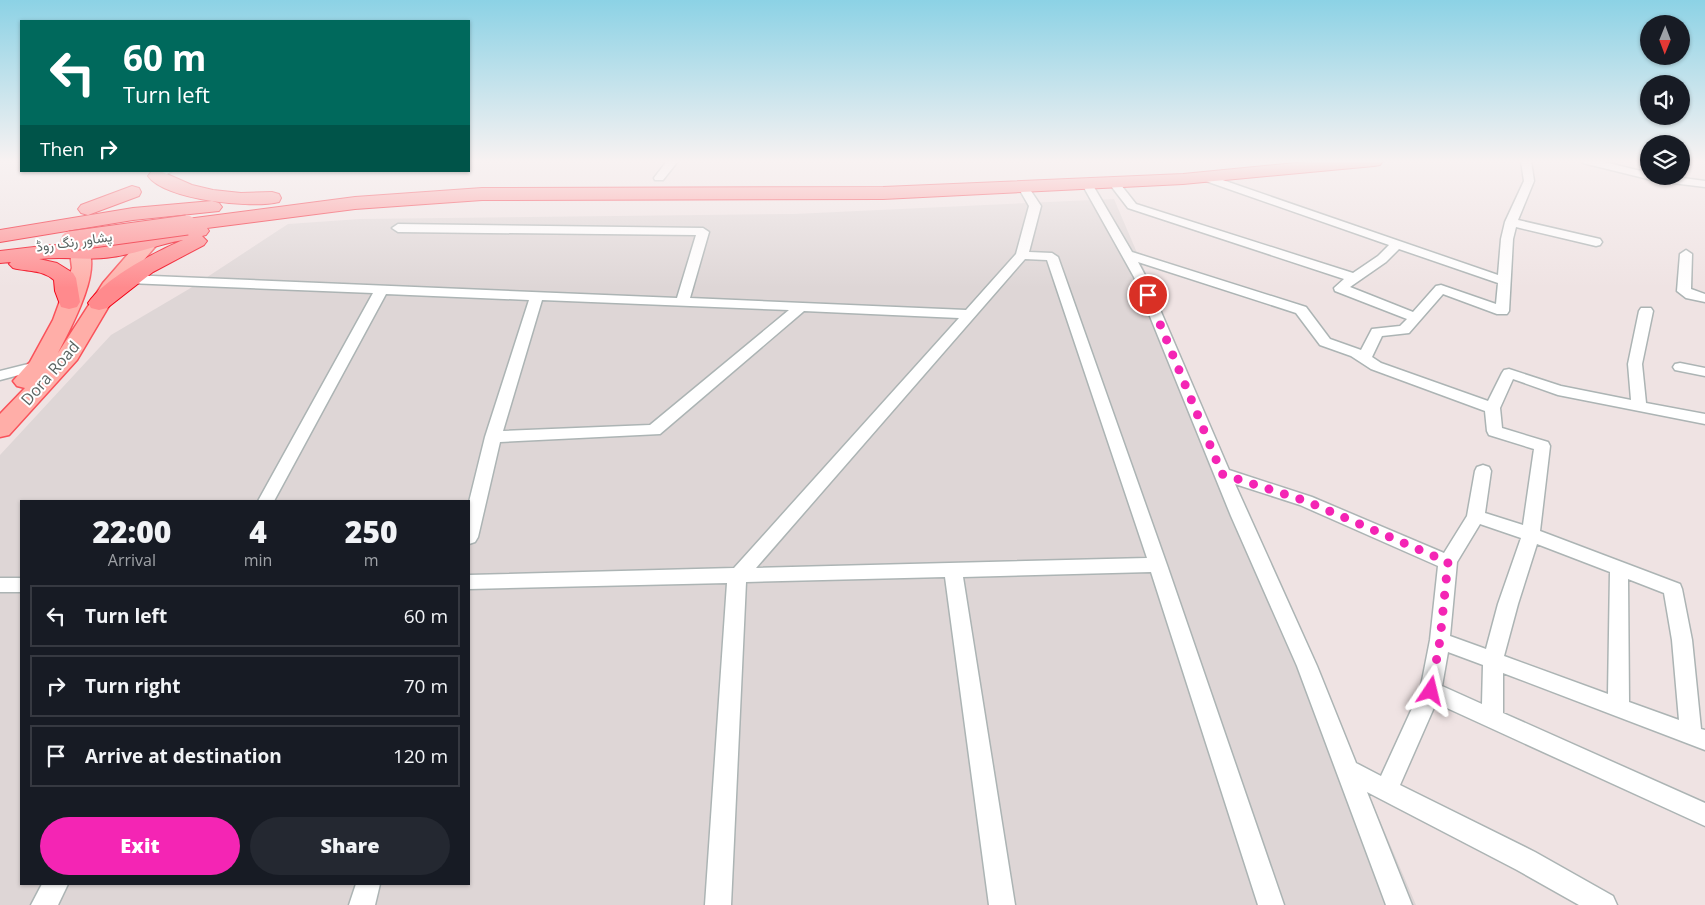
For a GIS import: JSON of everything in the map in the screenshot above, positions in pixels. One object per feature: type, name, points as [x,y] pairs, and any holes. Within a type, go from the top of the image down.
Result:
[{"type":"highway","points":[[0,235],[77,213],[98,203]]},
{"type":"highway","points":[[80,252],[79,244],[82,238],[98,220],[119,203]]},
{"type":"highway","points":[[150,241],[166,225],[167,216],[160,203]]},
{"type":"highway","points":[[0,235],[134,214],[242,203]]},
{"type":"highway","name":"پشاور رنگ روڈ","points":[[0,244],[295,203]]},
{"type":"highway","name":"پشاور رنگ روڈ","points":[[0,251],[272,212],[353,203]]},
{"type":"highway","points":[[0,257],[51,251],[113,251],[150,241],[248,223],[306,214],[415,203]]},
{"type":"highway","points":[[112,290],[177,250],[208,236],[248,223]]},
{"type":"highway","points":[[0,265],[45,265],[58,271],[65,278],[66,311]]},
{"type":"main road","name":"Dora Road","points":[[0,429],[70,355],[133,259],[150,241]]},
{"type":"main road","points":[[0,406],[40,365],[66,311],[82,268],[80,252]]},
{"type":"street","points":[[718,905],[738,577],[1022,255],[1035,206],[1033,203]]},
{"type":"street","points":[[1098,203],[1140,277],[1222,474],[1307,666],[1399,905]]},
{"type":"street","points":[[1130,203],[1132,206],[1354,278]]},
{"type":"street","points":[[1280,203],[1504,281]]},
{"type":"street","points":[[1364,358],[1377,332],[1404,330],[1441,289],[1502,311],[1507,239],[1511,222],[1519,203]]},
{"type":"street","points":[[1511,222],[1596,242]]},
{"type":"street","points":[[398,228],[703,232],[682,302]]},
{"type":"street","points":[[1397,244],[1382,259],[1340,288],[1415,317]]},
{"type":"street","points":[[1686,254],[1684,291],[1691,295],[1705,298]]},
{"type":"street","points":[[1022,255],[1052,257],[1158,565],[1271,905]]},
{"type":"street","points":[[1128,255],[1301,310],[1325,342],[1356,353],[1376,366],[1492,408]]},
{"type":"street","points":[[112,290],[382,289],[970,314]]},
{"type":"street","points":[[267,500],[382,289]]},
{"type":"street","points":[[470,533],[493,437],[537,296]]},
{"type":"street","points":[[493,437],[654,430],[801,307]]},
{"type":"street","points":[[1639,407],[1635,364],[1646,311]]},
{"type":"street","points":[[0,376],[70,355]]},
{"type":"street","points":[[1680,367],[1705,372]]},
{"type":"street","points":[[1492,719],[1493,660],[1508,604],[1531,535],[1542,446],[1495,431],[1492,408],[1509,373],[1558,390],[1705,419]]},
{"type":"street","points":[[1386,790],[1431,691],[1440,640],[1448,562],[1476,516],[1483,470]]},
{"type":"street","points":[[1222,474],[1306,501],[1448,562]]},
{"type":"street","points":[[1440,640],[1698,737],[1674,589],[1476,516]]},
{"type":"street","points":[[470,582],[738,577],[1158,565]]},
{"type":"street","points":[[1618,707],[1619,568]]},
{"type":"street","points":[[953,571],[1002,905]]},
{"type":"street","points":[[0,586],[20,585]]},
{"type":"street","points":[[1431,691],[1705,815]]},
{"type":"street","points":[[1347,770],[1526,861],[1604,905]]},
{"type":"street","points":[[44,905],[55,885]]},
{"type":"street","points":[[362,905],[368,885]]},
{"type":"shaded area","points":[[1024,203],[1116,203],[1416,905],[0,905],[0,455],[111,335],[189,289],[288,224],[360,219],[794,214]]},
{"type":"route","points":[[1148,295],[1222,474],[1306,501],[1448,562],[1440,640],[1431,691]]}]
